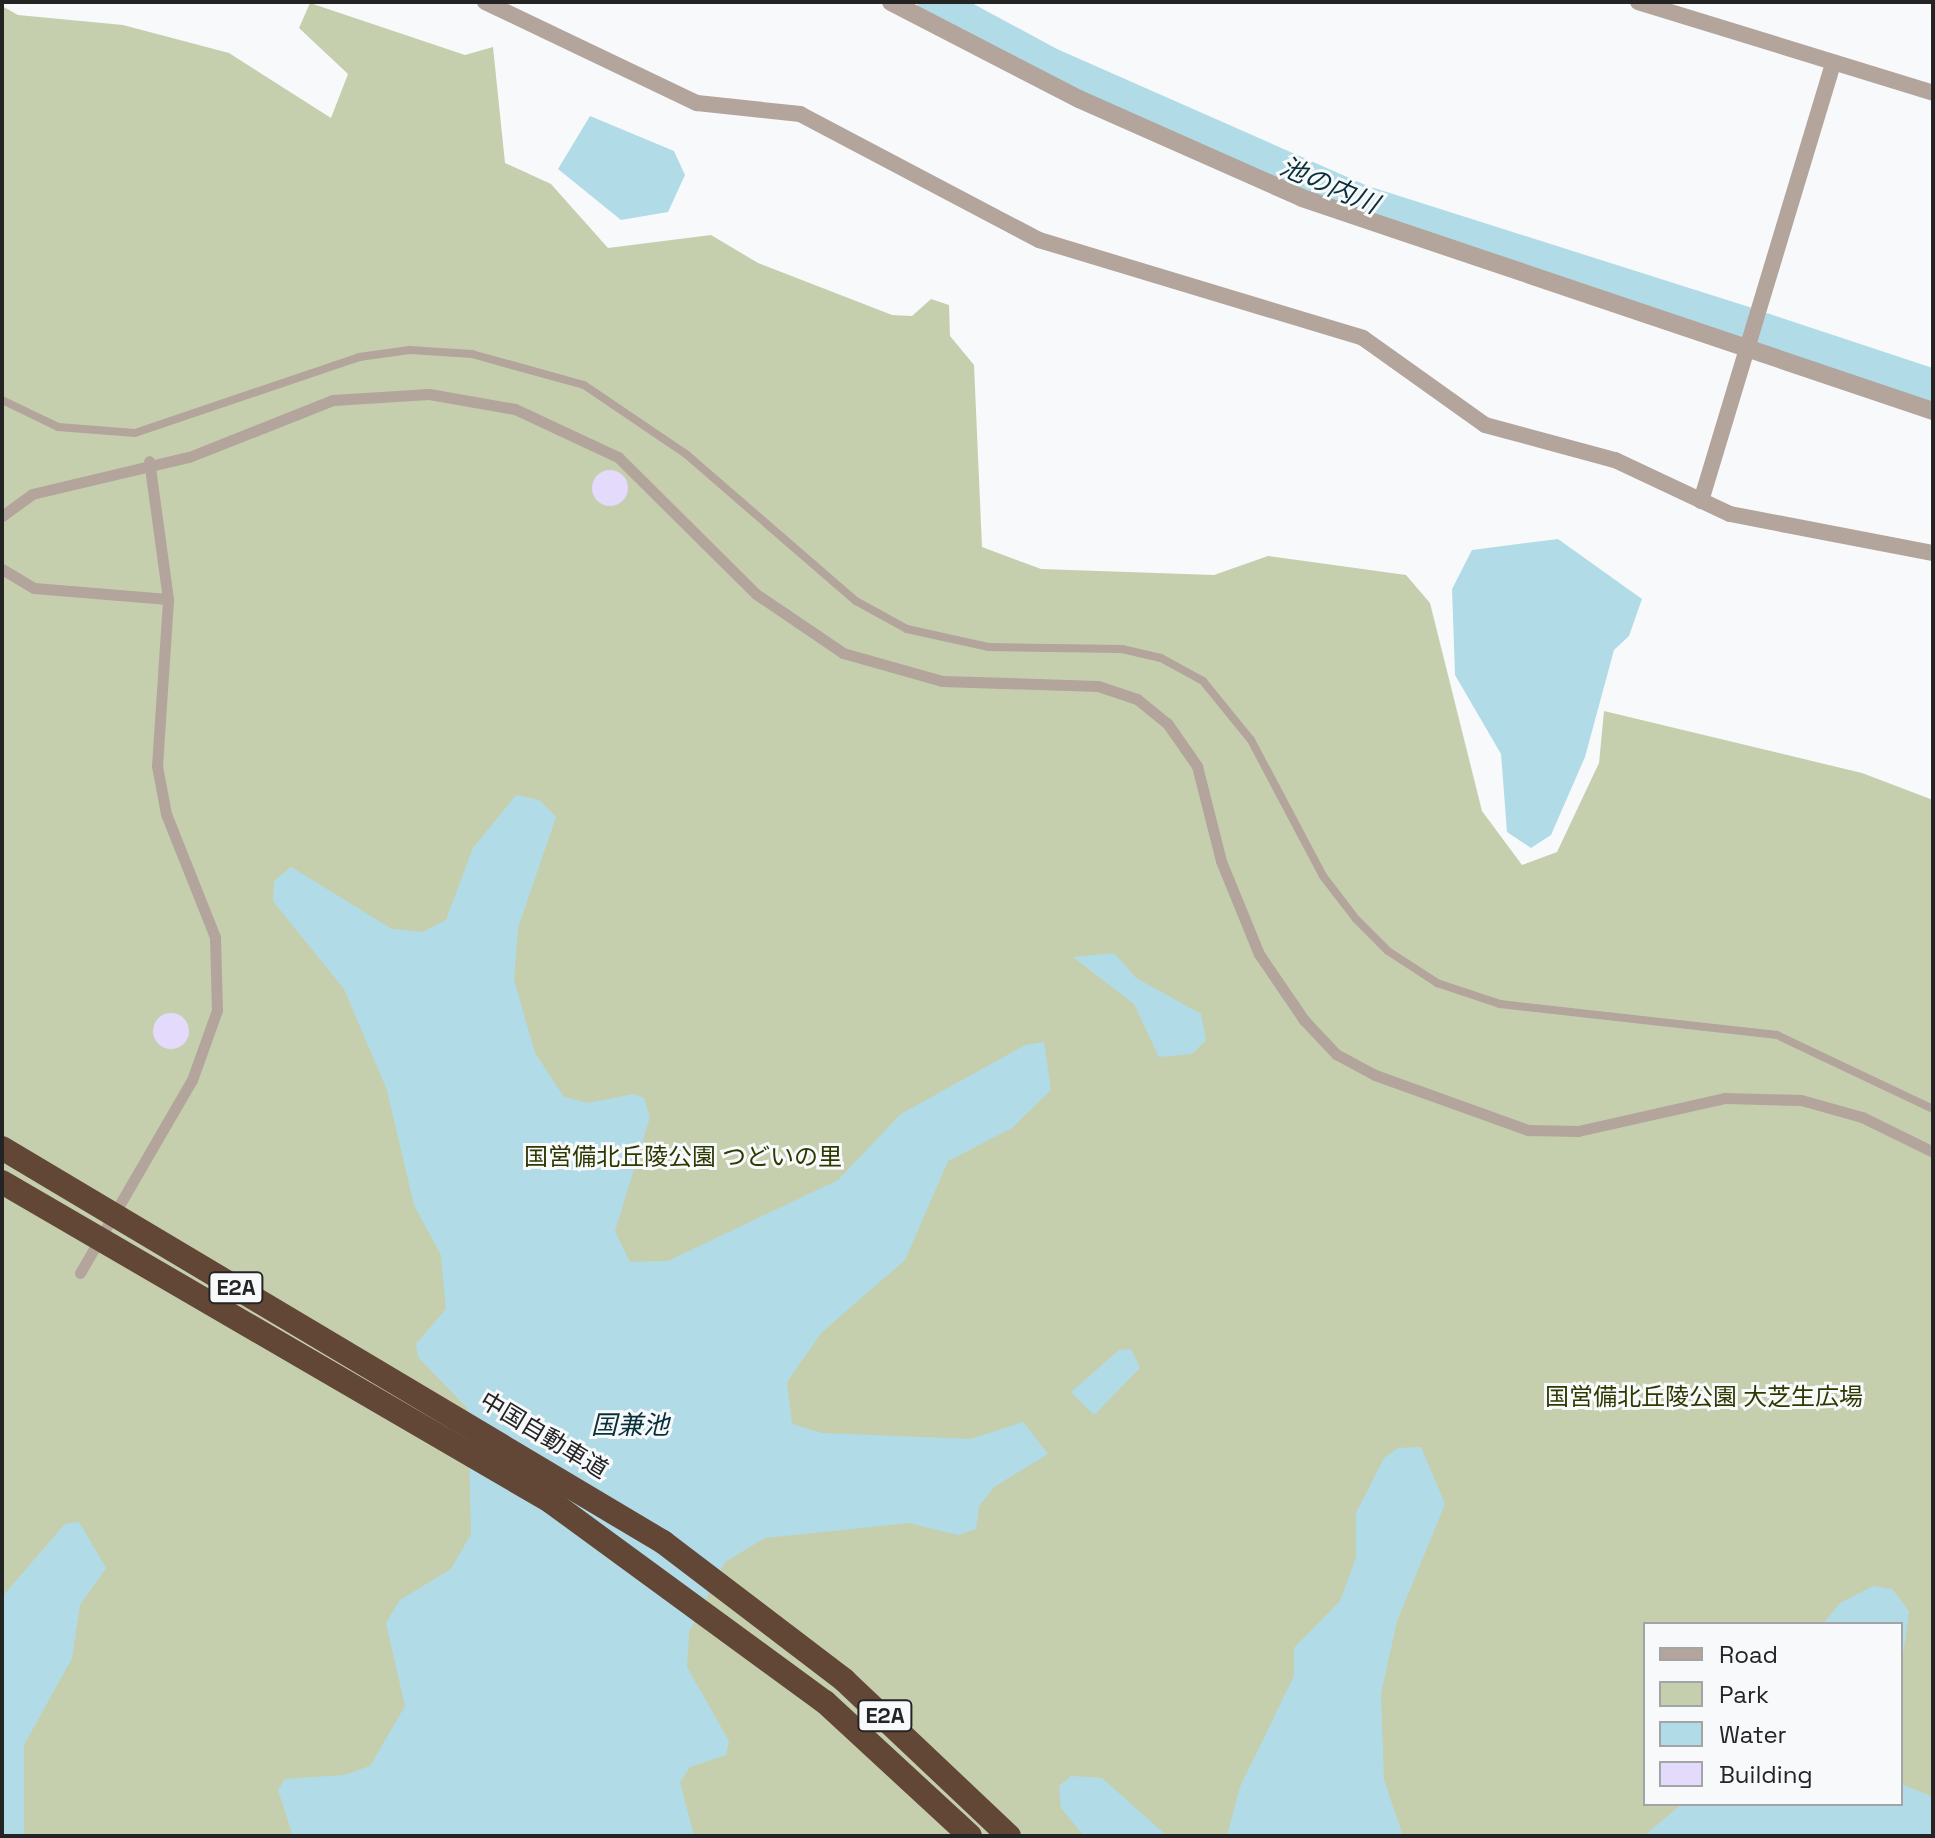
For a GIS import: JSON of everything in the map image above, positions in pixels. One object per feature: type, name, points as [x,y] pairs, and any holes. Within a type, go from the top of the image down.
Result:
[{"type":"highway","name":"中国自動車道","points":[[2,1148],[473,1424],[752,1605],[925,1751],[1009,1836]]},
{"type":"highway","name":"E2A","points":[[2,1182],[459,1446],[738,1633],[825,1702],[970,1836]]},
{"type":"street","points":[[485,2],[697,103],[800,114],[1039,240],[1363,338],[1485,425],[1615,460],[1730,514],[1933,553]]},
{"type":"street","points":[[891,2],[1079,99],[1302,198],[1933,411]]},
{"type":"street","points":[[1638,2],[1832,66],[1933,93]]},
{"type":"street","points":[[1701,501],[1749,351],[1832,66]]},
{"type":"street","points":[[2,516],[32,494],[149,461],[189,457],[291,413],[364,395],[470,399],[553,422],[653,484],[756,594],[843,653],[942,681],[1098,686],[1137,699],[1167,723],[1197,766],[1221,861],[1259,954],[1314,1031],[1375,1075],[1528,1130],[1578,1131],[1725,1098],[1801,1100],[1862,1117],[1933,1152]]},
{"type":"street","points":[[80,1273],[192,1080],[217,1010],[215,937],[166,814],[157,766],[168,599],[149,461]]},
{"type":"street","points":[[2,569],[34,588],[168,599]]},
{"type":"lane","points":[[2,400],[58,427],[135,433],[359,357],[410,350],[472,354],[584,385],[686,454],[856,601],[907,629],[988,647],[1122,649],[1161,658],[1203,681],[1251,740],[1323,876],[1356,919],[1388,951],[1437,983],[1500,1004],[1777,1035],[1933,1109]]},
{"type":"green space","name":"国営備北丘陵公園 つどいの里","points":[[310,3],[465,55],[493,47],[505,163],[551,184],[608,248],[711,235],[758,263],[892,315],[912,316],[931,299],[949,305],[950,336],[974,365],[982,547],[1041,569],[1214,575],[1268,556],[1406,575],[1430,603],[1482,811],[1522,865],[1557,852],[1599,763],[1604,711],[1862,773],[1933,800],[1933,1836],[2,1836],[2,6],[18,15],[123,25],[229,53],[331,118],[348,74],[299,28]]},
{"type":"water","points":[[590,116],[674,151],[685,175],[668,212],[621,220],[558,169]]},
{"type":"water","points":[[1558,539],[1642,599],[1629,636],[1614,650],[1585,757],[1551,835],[1531,848],[1507,832],[1501,754],[1455,675],[1452,589],[1472,550]]},
{"type":"water","name":"国兼池","points":[[516,795],[539,800],[556,817],[518,928],[514,980],[535,1053],[564,1097],[588,1103],[634,1094],[644,1098],[650,1117],[615,1231],[630,1262],[668,1261],[838,1180],[901,1114],[1025,1045],[1044,1042],[1051,1090],[1012,1128],[948,1161],[905,1260],[821,1333],[787,1382],[792,1424],[822,1433],[971,1439],[1023,1422],[1048,1454],[994,1487],[979,1506],[976,1529],[958,1535],[909,1523],[765,1538],[725,1562],[689,1632],[687,1667],[729,1741],[726,1755],[690,1767],[680,1782],[694,1836],[293,1836],[278,1790],[285,1779],[344,1775],[370,1766],[405,1706],[386,1623],[400,1600],[451,1569],[471,1534],[468,1409],[418,1357],[416,1344],[446,1309],[441,1255],[414,1205],[387,1090],[344,989],[273,901],[274,881],[291,867],[392,929],[423,932],[446,920],[473,848]]},
{"type":"water","points":[[1114,953],[1136,978],[1201,1014],[1206,1040],[1192,1054],[1159,1057],[1134,1004],[1073,957]]},
{"type":"water","points":[[1131,1349],[1140,1368],[1094,1415],[1071,1392],[1119,1350]]},
{"type":"water","points":[[1421,1447],[1445,1504],[1397,1621],[1381,1694],[1384,1780],[1403,1836],[1227,1836],[1240,1787],[1294,1676],[1294,1648],[1340,1601],[1356,1558],[1356,1513],[1384,1458],[1398,1448]]},
{"type":"water","points":[[79,1522],[106,1568],[80,1605],[72,1658],[24,1745],[24,1836],[2,1836],[2,1597],[65,1524]]},
{"type":"water","points":[[1873,1586],[1892,1589],[1909,1611],[1903,1656],[1903,1622],[1825,1622],[1840,1603]]},
{"type":"water","points":[[1071,1776],[1102,1778],[1167,1836],[1084,1836],[1061,1808],[1059,1786]]},
{"type":"water","points":[[1903,1785],[1933,1797],[1933,1836],[1644,1836],[1680,1806],[1903,1806]]},
{"type":"building","points":[[610,470],[622,476],[628,488],[622,500],[610,506],[598,500],[592,488],[598,476]]},
{"type":"building","points":[[171,1013],[183,1019],[189,1031],[183,1043],[171,1049],[159,1043],[153,1031],[159,1019]]},
{"type":"waterway","name":"池の内川","points":[[934,2],[1049,64],[1362,202],[1743,323]]},
{"type":"waterway","name":"池の内川","points":[[1764,330],[1933,386]]},
{"type":"park label","name":"国営備北丘陵公園 大芝生広場","points":[[1704,1397]]}]
